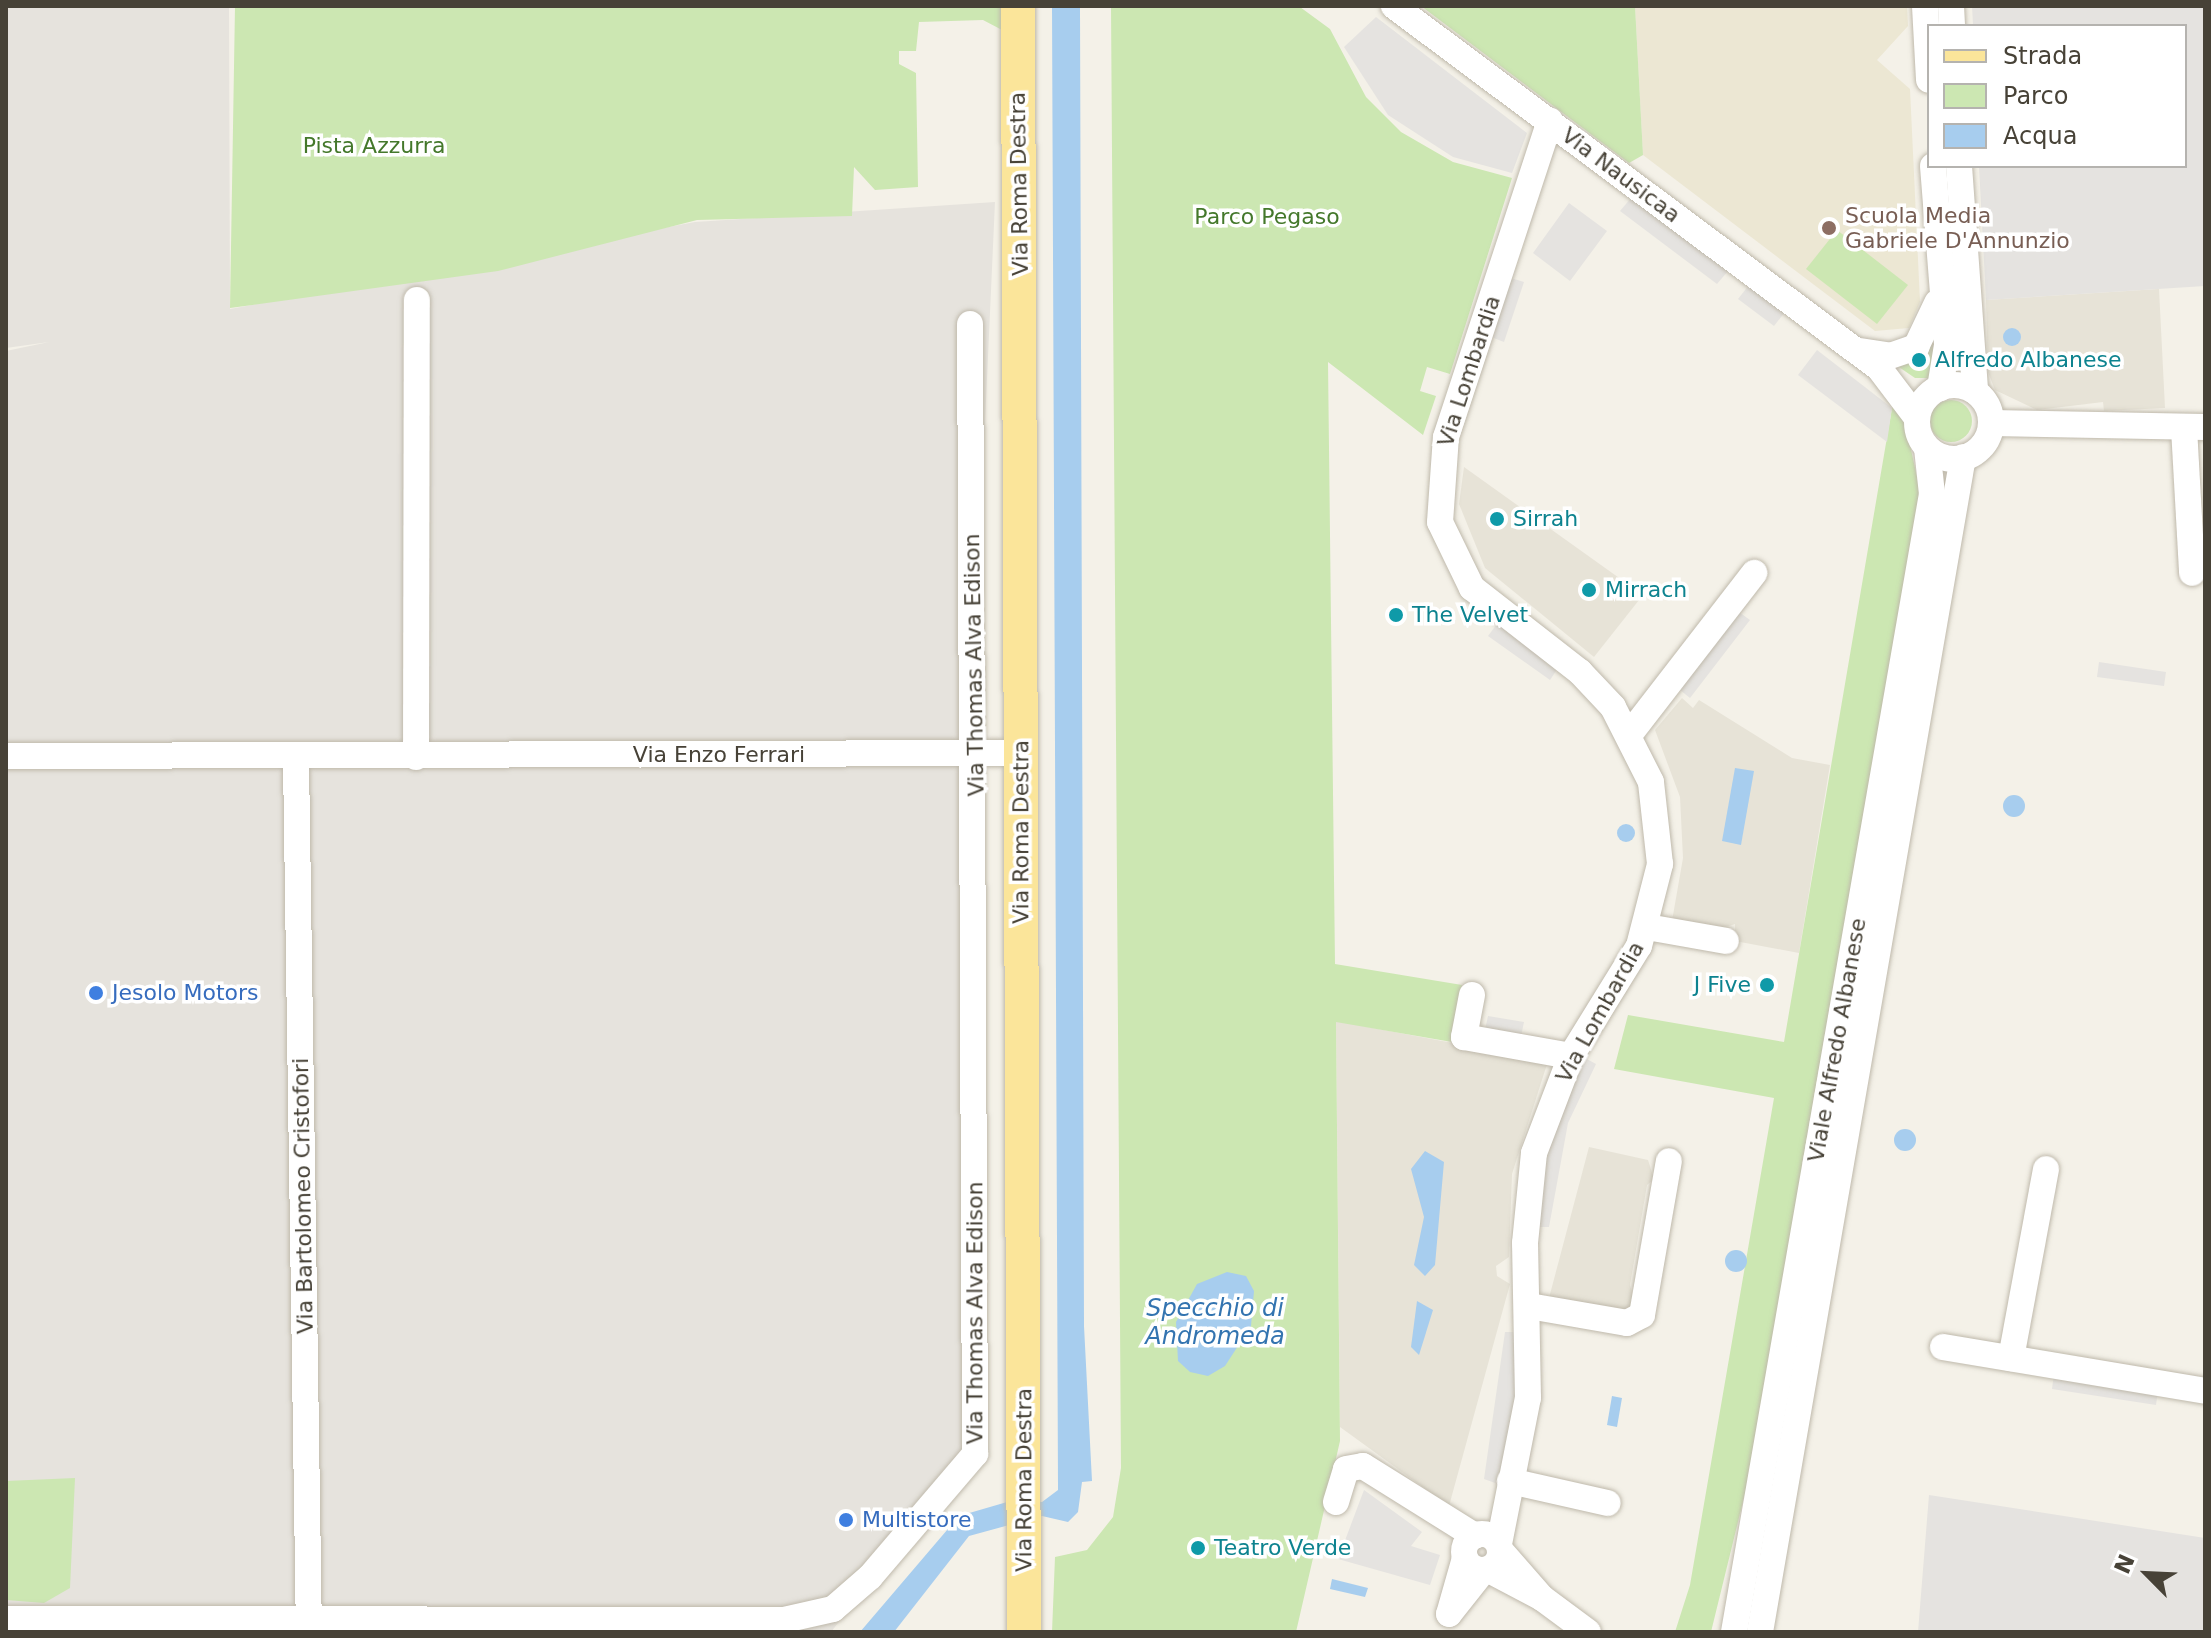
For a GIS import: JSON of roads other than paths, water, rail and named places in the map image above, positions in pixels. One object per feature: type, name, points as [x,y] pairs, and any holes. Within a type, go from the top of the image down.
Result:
[{"type":"main road","name":"Via Roma Destra","points":[[1017,14],[1024,1632]]},
{"type":"street","name":"Via Nausicaa","points":[[1394,6],[1879,368],[1938,389]]},
{"type":"street","points":[[1925,6],[1927,43]]},
{"type":"street","name":"Via Lombardia","points":[[1444,1623],[1482,1552],[1510,1481],[1528,1398],[1527,1194],[1546,1116],[1571,1056],[1647,927],[1659,879],[1660,831],[1651,782],[1629,735],[1580,672],[1472,588],[1440,522],[1446,437],[1550,121]]},
{"type":"street","points":[[1540,157],[1573,138]]},
{"type":"street","points":[[1933,168],[1940,287],[1947,345],[1938,389],[1917,418],[1927,448],[1963,457],[1985,442],[1991,423],[1975,391],[1959,168]]},
{"type":"street","name":"Via Nausicaa","points":[[1847,345],[1881,356],[1916,347],[1931,326],[1940,287]]},
{"type":"street","points":[[416,757],[417,300]]},
{"type":"street","name":"Via Thomas Alva Edison","points":[[6,1619],[309,1625],[784,1620],[833,1609],[955,1481],[975,1454],[975,753],[970,324]]},
{"type":"street","name":"Via Nausicaa","points":[[1879,368],[1917,418]]},
{"type":"street","points":[[1938,389],[1975,391]]},
{"type":"street","points":[[1991,423],[2194,427],[2192,573]]},
{"type":"street","name":"Viale Alfredo Albanese","points":[[1734,1632],[1932,498],[1927,448]]},
{"type":"street","name":"Viale Alfredo Albanese","points":[[1760,1632],[1963,457]]},
{"type":"street","points":[[1629,735],[1754,573]]},
{"type":"street","name":"Via Enzo Ferrari","points":[[6,756],[296,760],[1021,753]]},
{"type":"street","name":"Via Bartolomeo Cristofori","points":[[296,760],[309,1625]]},
{"type":"street","points":[[1647,927],[1726,941]]},
{"type":"street","points":[[1472,995],[1464,1037],[1571,1056]]},
{"type":"street","points":[[1529,1306],[1627,1323],[1642,1315],[1669,1161]]},
{"type":"street","points":[[2011,1358],[2046,1169]]},
{"type":"street","points":[[1943,1347],[2205,1391]]},
{"type":"street","points":[[1336,1502],[1346,1469],[1356,1465],[1418,1504],[1588,1632]]},
{"type":"street","points":[[1510,1481],[1608,1503]]},
{"type":"street","points":[[1721,1632],[1745,1570]]},
{"type":"water","points":[[1052,6],[1080,6],[1084,1326],[1092,1481],[1082,1482],[1078,1512],[1068,1522],[1042,1516],[969,1536],[894,1632],[860,1632],[959,1516],[1014,1500],[1042,1502],[1058,1490]]},
{"type":"water","points":[[2012,328],[2021,337],[2012,346],[2003,337]]},
{"type":"water","points":[[1735,768],[1754,771],[1741,845],[1722,841]]},
{"type":"water","points":[[2014,795],[2022,798],[2025,806],[2022,814],[2014,817],[2006,814],[2003,806],[2006,798]]},
{"type":"water","points":[[1622,824],[1630,824],[1635,833],[1633,840],[1622,842],[1617,837],[1617,829]]},
{"type":"water","points":[[1905,1129],[1913,1132],[1916,1140],[1913,1148],[1905,1151],[1897,1148],[1894,1140],[1897,1132]]},
{"type":"water","points":[[1425,1151],[1444,1162],[1435,1265],[1425,1276],[1414,1265],[1424,1217],[1411,1169]]},
{"type":"water","points":[[1736,1250],[1744,1253],[1747,1261],[1744,1269],[1736,1272],[1728,1269],[1725,1261],[1728,1253]]},
{"type":"water","name":"Specchio di Andromeda","points":[[1227,1272],[1246,1276],[1254,1291],[1251,1326],[1225,1366],[1208,1376],[1190,1372],[1178,1361],[1176,1322],[1197,1284]]},
{"type":"water","points":[[1417,1301],[1433,1310],[1419,1355],[1411,1347]]},
{"type":"water","points":[[1612,1396],[1622,1398],[1617,1427],[1607,1425]]},
{"type":"water","points":[[1332,1579],[1368,1588],[1365,1597],[1330,1589]]},
{"type":"place","name":"Scuola Media Gabriele D'Annunzio","points":[[1829,228]]},
{"type":"place","name":"Alfredo Albanese","points":[[1919,360]]},
{"type":"place","name":"Sirrah","points":[[1497,519]]},
{"type":"place","name":"Mirrach","points":[[1589,590]]},
{"type":"place","name":"The Velvet","points":[[1396,615]]},
{"type":"place","name":"J Five","points":[[1767,985]]},
{"type":"place","name":"Jesolo Motors","points":[[96,993]]},
{"type":"place","name":"Multistore","points":[[846,1520]]},
{"type":"place","name":"Teatro Verde","points":[[1198,1548]]},
{"type":"park label","name":"Pista Azzurra","points":[[374,146]]},
{"type":"park label","name":"Parco Pegaso","points":[[1267,217]]}]
